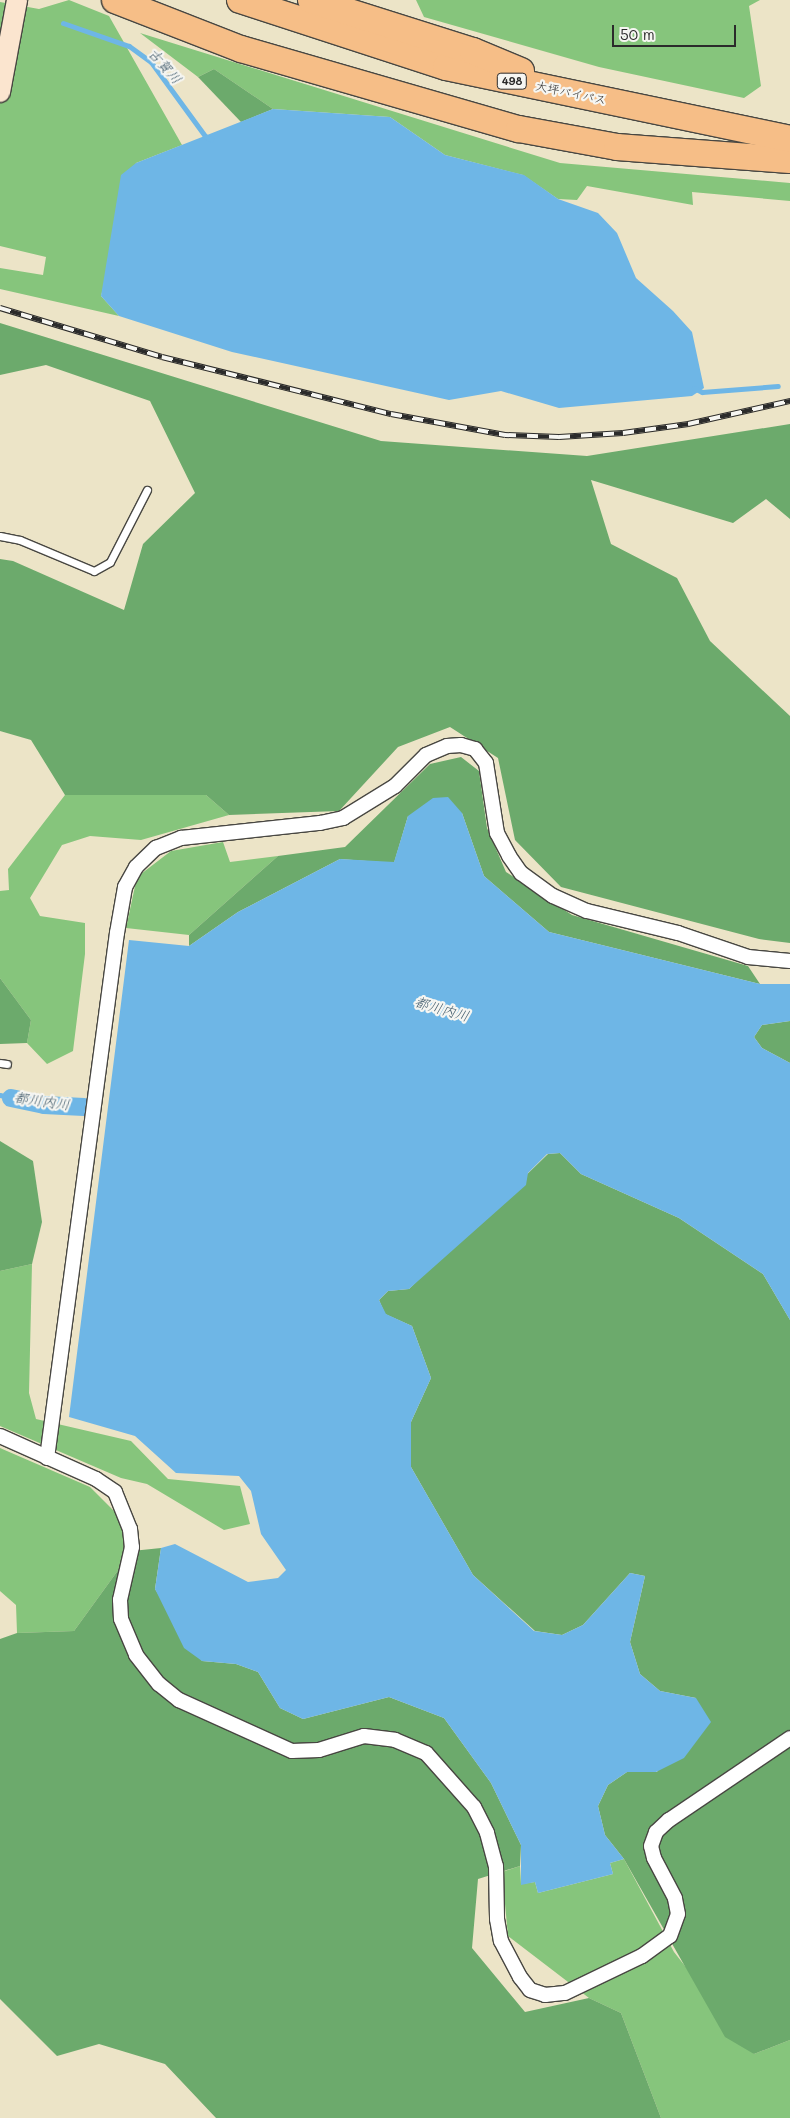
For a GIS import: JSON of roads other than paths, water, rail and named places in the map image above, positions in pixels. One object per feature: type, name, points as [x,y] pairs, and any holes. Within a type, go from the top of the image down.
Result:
[{"type":"highway","points":[[115,0],[241,49],[519,130],[617,147],[790,160]]},
{"type":"highway","name":"大坪バイパス","points":[[240,0],[446,67],[790,140]]},
{"type":"highway","points":[[311,0],[473,51],[577,94]]},
{"type":"street","points":[[0,92],[17,0]]},
{"type":"street","points":[[47,1458],[117,933],[125,888],[136,867],[156,848],[181,838],[320,823],[343,818],[395,786],[426,756],[447,746],[461,745],[476,750],[486,763],[497,833],[509,856],[521,873],[553,896],[587,911],[678,933],[748,957],[790,961]]},
{"type":"street","points":[[0,1436],[96,1479],[115,1492],[130,1529],[132,1547],[120,1600],[121,1619],[136,1655],[159,1684],[179,1700],[292,1751],[319,1750],[364,1736],[395,1740],[426,1753],[479,1816],[496,1866],[497,1919],[501,1941],[520,1977],[530,1990],[545,1995],[565,1993],[642,1956],[670,1936],[678,1914],[675,1898],[654,1858],[651,1846],[656,1832],[669,1820],[790,1738]]},
{"type":"lane","points":[[0,536],[20,540],[94,571],[110,562],[147,490]]},
{"type":"water","points":[[273,109],[390,117],[445,155],[524,175],[558,199],[598,213],[617,233],[636,278],[673,311],[692,332],[704,388],[692,396],[559,408],[501,391],[449,400],[232,352],[119,316],[101,296],[121,175],[136,163]]},
{"type":"water","points":[[448,797],[462,813],[484,876],[549,932],[760,984],[790,984],[790,1021],[762,1025],[754,1037],[762,1048],[790,1063],[790,1320],[763,1274],[679,1218],[581,1174],[560,1153],[547,1154],[528,1173],[526,1185],[409,1289],[388,1291],[379,1300],[386,1314],[412,1326],[431,1378],[411,1422],[411,1467],[473,1575],[534,1631],[562,1635],[583,1625],[630,1573],[645,1576],[630,1642],[640,1674],[660,1691],[696,1698],[711,1722],[684,1758],[656,1772],[627,1772],[608,1785],[598,1806],[605,1835],[624,1859],[610,1863],[613,1874],[538,1893],[535,1882],[521,1885],[521,1845],[491,1783],[444,1718],[389,1697],[303,1719],[280,1708],[258,1672],[236,1664],[202,1661],[184,1648],[155,1589],[161,1548],[175,1544],[248,1582],[278,1578],[286,1570],[261,1534],[251,1491],[239,1476],[176,1473],[135,1436],[69,1417],[129,940],[189,946],[238,912],[340,859],[394,862],[408,816],[433,798]]},
{"type":"waterway","name":"古賀川","points":[[63,23],[129,46],[151,62],[205,136],[211,139]]},
{"type":"waterway","points":[[694,388],[702,392],[778,386]]},
{"type":"waterway","name":"都川内川","points":[[0,1095],[11,1098]]},
{"type":"waterway","name":"都川内川","points":[[11,1098],[44,1105],[84,1107]]},
{"type":"railway","points":[[0,308],[162,357],[391,414],[505,435],[559,437],[623,433],[688,424],[790,401]]}]
